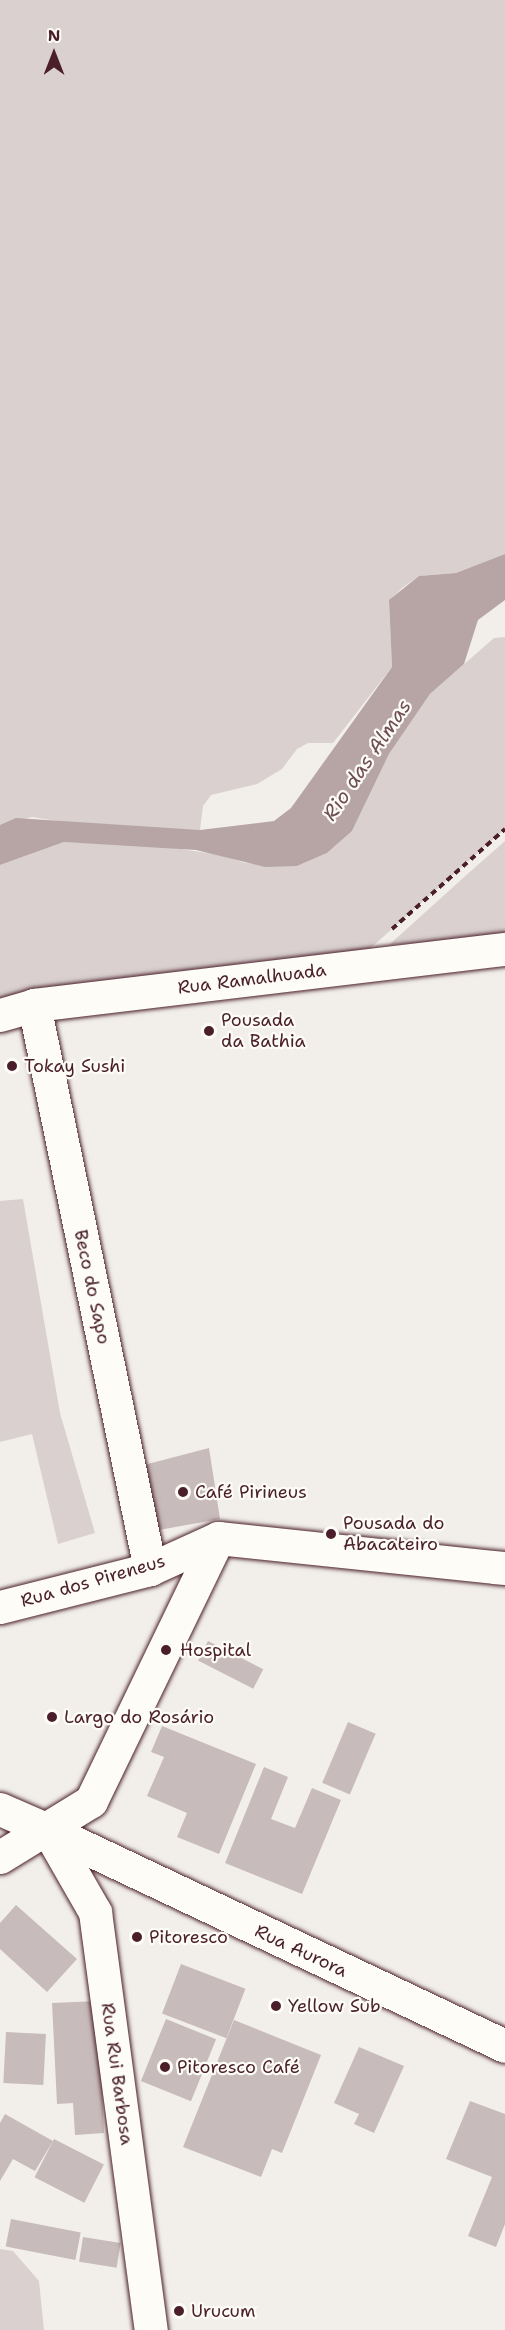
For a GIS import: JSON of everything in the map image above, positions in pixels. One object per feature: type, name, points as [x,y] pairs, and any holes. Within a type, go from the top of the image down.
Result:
[{"type":"street","name":"Rua Ramalhuada","points":[[0,1015],[34,1005],[505,949]]},
{"type":"street","name":"Beco do Sapo","points":[[34,1005],[150,1569]]},
{"type":"street","name":"Rua dos Pireneus","points":[[0,1607],[150,1569],[218,1538]]},
{"type":"street","points":[[0,1857],[48,1830],[91,1801],[218,1538],[505,1568]]},
{"type":"street","name":"Rua Aurora","points":[[0,1809],[505,2046]]},
{"type":"street","name":"Rua Rui Barbosa","points":[[48,1830],[95,1912],[152,2330]]},
{"type":"street","points":[[95,1912],[110,1894],[129,1884],[174,1892]]},
{"type":"path","points":[[349,967],[505,829]]},
{"type":"shaded area","points":[[0,0],[505,0],[505,554],[456,573],[419,576],[402,588],[389,601],[392,667],[333,743],[308,743],[297,749],[282,769],[257,784],[211,795],[203,806],[200,830],[90,826],[32,817],[0,825]]},
{"type":"shaded area","points":[[505,637],[505,829],[349,967],[0,1015],[0,865],[64,842],[153,845],[221,855],[245,863],[297,866],[327,853],[352,831],[389,754],[430,694],[494,638]]},
{"type":"shaded area","points":[[505,841],[505,936],[389,945],[463,878]]},
{"type":"shaded area","points":[[23,1199],[60,1413],[95,1533],[58,1544],[32,1434],[0,1442],[0,1201]]},
{"type":"shaded area","points":[[0,2249],[13,2251],[39,2281],[44,2330],[0,2330]]},
{"type":"water","name":"Rio das Almas","points":[[505,554],[505,600],[478,620],[464,664],[430,694],[389,754],[352,831],[327,853],[297,866],[265,867],[196,850],[64,842],[0,865],[0,825],[16,818],[200,830],[274,821],[291,808],[392,667],[389,600],[419,576],[456,573]]},
{"type":"building","name":"Café Pirineus","points":[[209,1448],[220,1519],[159,1530],[144,1465]]},
{"type":"building","points":[[208,1641],[263,1669],[253,1689],[198,1661]]},
{"type":"building","points":[[348,1722],[376,1734],[350,1794],[322,1783]]},
{"type":"building","points":[[162,1726],[256,1764],[219,1854],[177,1837],[187,1813],[147,1796],[164,1757],[151,1752]]},
{"type":"building","points":[[264,1767],[288,1777],[271,1819],[295,1828],[312,1788],[341,1800],[302,1894],[225,1863]]},
{"type":"building","points":[[16,1905],[77,1959],[47,1992],[0,1949],[0,1923]]},
{"type":"building","points":[[181,1964],[245,1989],[226,2038],[162,2013]]},
{"type":"building","points":[[98,2001],[104,2133],[75,2135],[73,2103],[57,2104],[52,2003]]},
{"type":"building","points":[[166,2019],[216,2039],[191,2101],[141,2081]]},
{"type":"building","points":[[234,2020],[321,2055],[282,2153],[272,2149],[261,2177],[183,2147]]},
{"type":"building","points":[[6,2032],[46,2034],[43,2085],[3,2083]]},
{"type":"building","points":[[359,2047],[404,2066],[374,2133],[354,2124],[359,2114],[334,2103]]},
{"type":"building","points":[[470,2101],[505,2114],[505,2224],[496,2247],[468,2236],[492,2177],[446,2159]]},
{"type":"building","points":[[5,2114],[53,2141],[35,2171],[13,2159],[0,2181],[0,2123]]},
{"type":"building","points":[[54,2139],[104,2164],[84,2203],[34,2177]]},
{"type":"building","points":[[11,2219],[81,2233],[75,2260],[6,2246]]},
{"type":"building","points":[[83,2237],[121,2243],[117,2268],[79,2262]]},
{"type":"place","name":"Pousada da Bathia","points":[[209,1031]]},
{"type":"place","name":"Tokay Sushi","points":[[12,1066]]},
{"type":"place","name":"Café Pirineus","points":[[183,1492]]},
{"type":"place","name":"Pousada do Abacateiro","points":[[331,1534]]},
{"type":"place","name":"Hospital","points":[[166,1650]]},
{"type":"place","name":"Largo do Rosário","points":[[52,1717]]},
{"type":"place","name":"Pitoresco","points":[[137,1937]]},
{"type":"place","name":"Yellow Sub","points":[[276,2006]]},
{"type":"place","name":"Pitoresco Café","points":[[165,2067]]},
{"type":"place","name":"Urucum","points":[[179,2311]]}]
